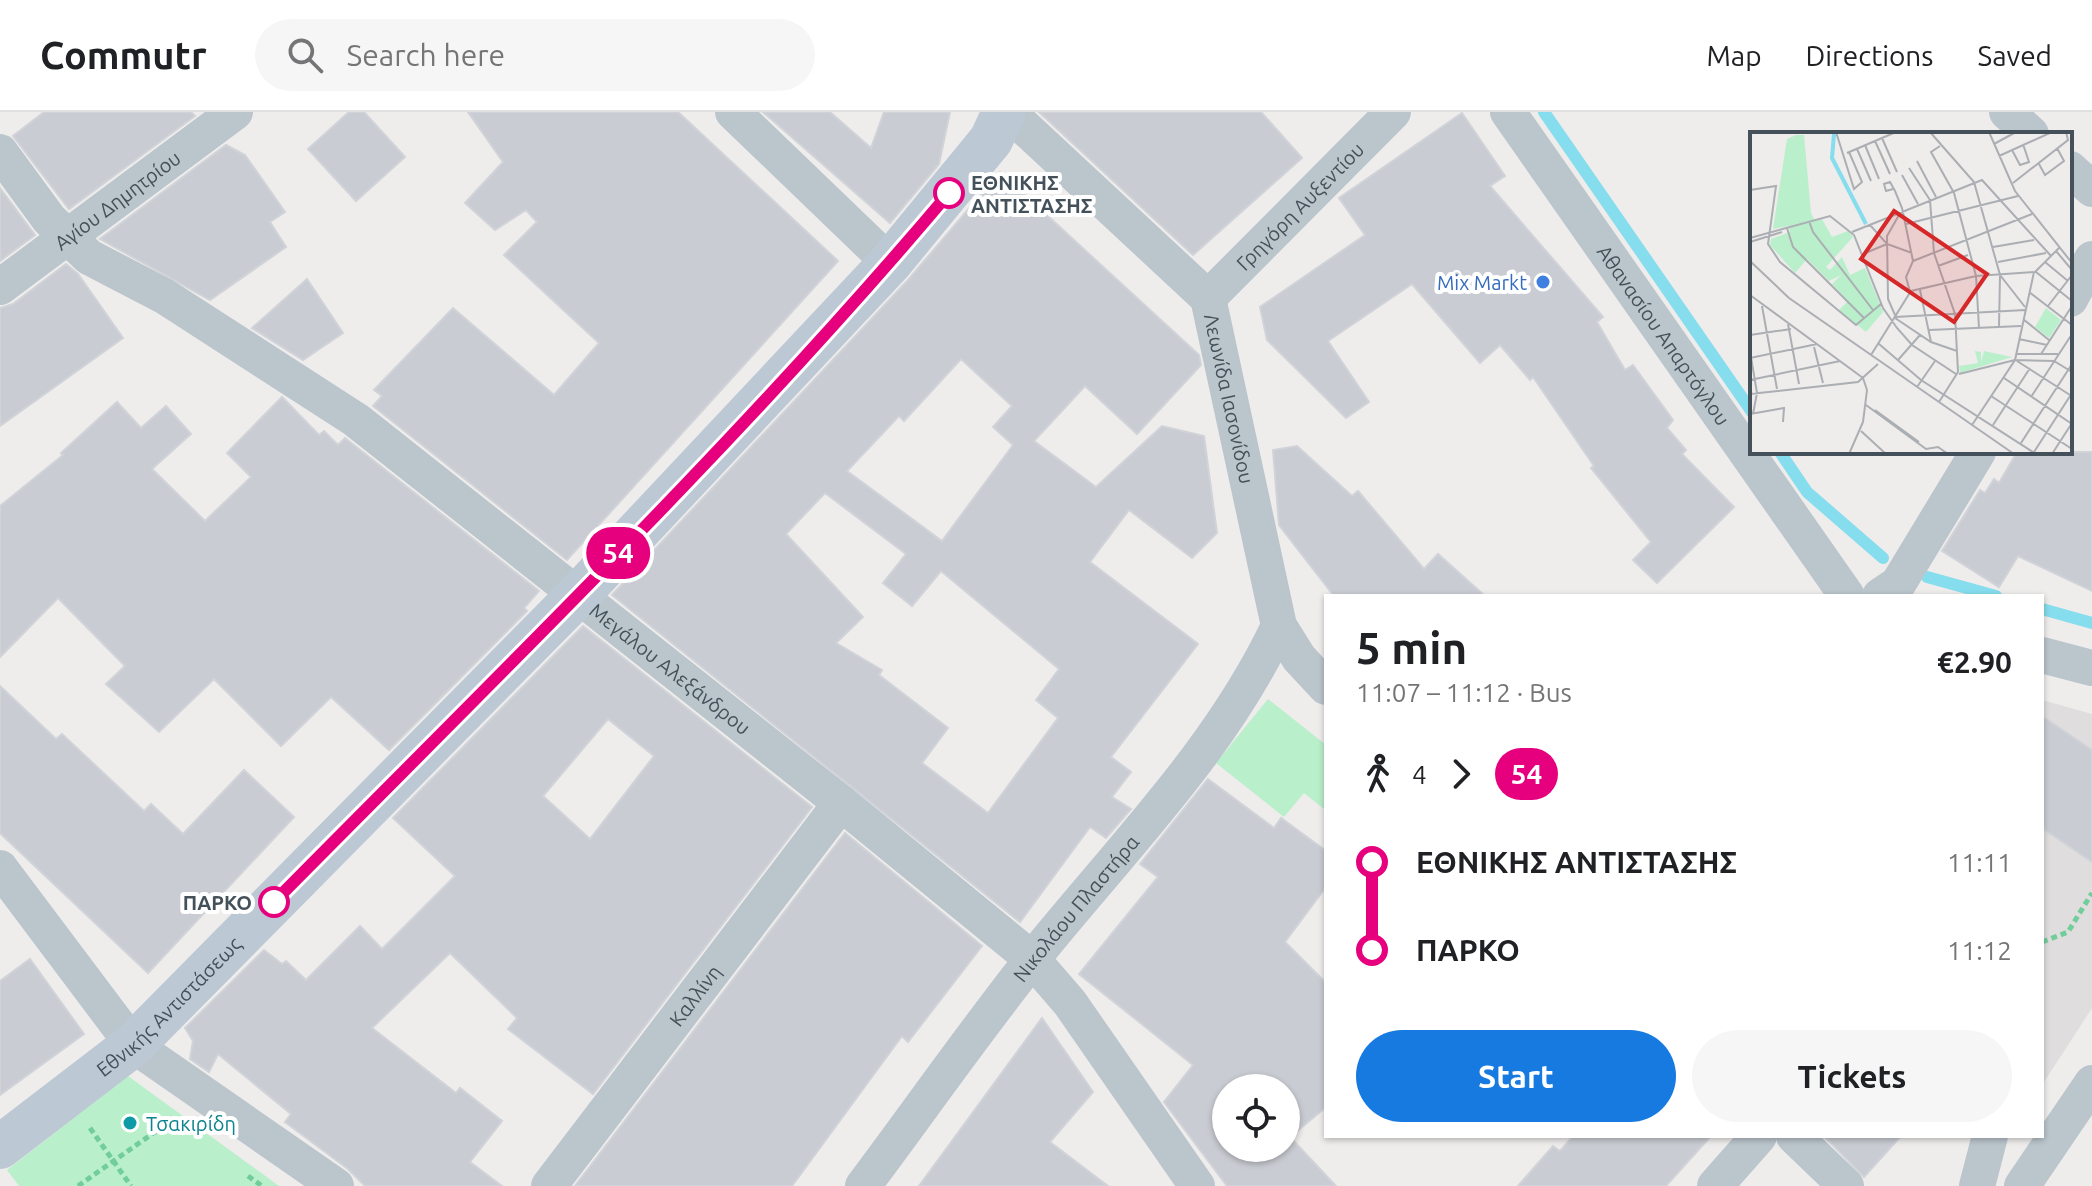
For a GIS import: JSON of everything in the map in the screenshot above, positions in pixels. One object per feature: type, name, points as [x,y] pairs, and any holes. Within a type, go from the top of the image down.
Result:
[{"type":"main road","name":"Εθνικής Αντιστάσεως","points":[[0,1147],[133,1045],[579,594],[890,263],[969,169],[991,140],[1006,112]]},
{"type":"street","name":"Αγίου Δημητρίου","points":[[0,287],[235,112]]},
{"type":"street","points":[[733,112],[890,263]]},
{"type":"street","name":"Λεωνίδα Ιασονίδου","points":[[1006,112],[1208,298],[1279,626]]},
{"type":"street","name":"Γρηγόρη Αυξεντίου","points":[[1208,298],[1393,112]]},
{"type":"street","name":"Αθανασίου Απαρτόγλου","points":[[1508,112],[1846,594]]},
{"type":"street","points":[[2007,112],[2029,132]]},
{"type":"street","name":"Μεγάλου Αλεξάνδρου","points":[[0,152],[66,239],[89,257],[164,296],[298,379],[450,491],[1032,959],[1070,1003],[1197,1186]]},
{"type":"street","points":[[2072,171],[2092,189]]},
{"type":"street","points":[[2072,295],[2092,259]]},
{"type":"street","points":[[1883,594],[1898,584],[1977,454]]},
{"type":"street","points":[[1279,626],[1299,658],[1324,685]]},
{"type":"street","name":"Νικολάου Πλαστήρα","points":[[863,1186],[1032,959],[1217,734],[1258,670],[1279,626]]},
{"type":"street","points":[[2044,656],[2092,668]]},
{"type":"street","name":"Καλλίνη","points":[[549,1186],[841,803]]},
{"type":"street","points":[[0,868],[133,1045],[336,1186]]},
{"type":"street","points":[[2022,1186],[2092,1083]]},
{"type":"street","points":[[1715,1186],[1757,1138]]},
{"type":"street","points":[[1796,1138],[1846,1186]]},
{"type":"street","points":[[1977,1186],[1989,1138]]},
{"type":"path","points":[[2044,941],[2068,932],[2092,893]]},
{"type":"path","points":[[67,1095],[131,1186]]},
{"type":"path","points":[[78,1186],[171,1120]]},
{"type":"shaded area","points":[[2044,701],[2092,714],[2092,1008],[2044,1082]]},
{"type":"green space","points":[[1268,699],[1324,743],[1324,809],[1304,793],[1284,817],[1216,763]]},
{"type":"green space","name":"Τσακιρίδη","points":[[128,1076],[279,1186],[19,1186],[7,1170]]},
{"type":"building","points":[[44,112],[191,112],[195,116],[69,209],[13,136]]},
{"type":"building","points":[[349,112],[364,112],[405,157],[356,201],[308,149]]},
{"type":"building","points":[[468,112],[678,112],[838,261],[567,560],[373,406],[382,396],[374,390],[453,308],[554,395],[599,343],[504,255],[537,222],[526,210],[495,230],[465,203],[503,162]]},
{"type":"building","points":[[763,112],[830,112],[871,148],[884,112],[950,112],[939,164],[890,223]]},
{"type":"building","points":[[1039,112],[1261,112],[1302,158],[1193,255]]},
{"type":"building","points":[[1462,113],[1505,176],[1490,186],[1603,317],[1597,322],[1625,370],[1633,365],[1673,420],[1667,428],[1686,450],[1682,454],[1734,507],[1657,583],[1633,560],[1651,542],[1591,468],[1594,466],[1533,377],[1530,380],[1500,345],[1480,363],[1412,284],[1328,341],[1369,402],[1346,418],[1267,340],[1260,307],[1365,235],[1339,198]]},
{"type":"building","points":[[226,145],[245,155],[285,212],[270,222],[286,247],[210,300],[100,239]]},
{"type":"building","points":[[1000,172],[1199,355],[1201,365],[1137,434],[1085,386],[1034,441],[1096,487],[1162,426],[1204,436],[1217,533],[1192,558],[1129,510],[1090,562],[1198,644],[1111,757],[1131,772],[1112,797],[1131,809],[1106,838],[1090,827],[1020,922],[612,595],[908,280]],"holes":[[[961,359],[1012,406],[993,427],[1013,445],[942,541],[847,471],[899,416],[904,421]],[[825,493],[906,554],[883,583],[912,606],[941,571],[1059,669],[1036,700],[1058,718],[988,813],[922,763],[948,728],[879,675],[882,670],[836,643],[863,617],[786,534]]]},
{"type":"building","points":[[0,188],[35,235],[0,261]]},
{"type":"building","points":[[66,264],[78,274],[123,338],[0,426],[0,308],[13,304]]},
{"type":"building","points":[[307,279],[343,333],[303,360],[252,328]]},
{"type":"building","points":[[282,397],[319,435],[324,431],[338,445],[345,438],[539,591],[524,608],[527,611],[389,750],[331,697],[281,746],[214,679],[159,732],[106,684],[125,666],[58,598],[0,657],[0,506],[63,455],[61,453],[117,402],[141,428],[166,406],[191,434],[152,469],[205,521],[251,477],[227,453]]},
{"type":"building","points":[[1297,446],[1352,496],[1358,491],[1424,569],[1438,554],[1483,594],[1332,594],[1279,525],[1273,450]]},
{"type":"building","points":[[2092,452],[2092,591],[2018,556],[1999,587],[1942,551],[1980,490],[1985,493],[1994,479],[1999,483],[2016,454]]},
{"type":"building","points":[[583,626],[812,807],[593,1094],[508,1029],[517,1018],[450,953],[372,1028],[456,1093],[460,1088],[502,1121],[470,1162],[502,1186],[365,1186],[348,1169],[285,1122],[291,1114],[218,1054],[209,1072],[190,1059],[193,1041],[185,1028],[264,950],[282,964],[286,961],[306,980],[360,926],[382,949],[455,876],[393,818]],"holes":[[[608,719],[654,756],[590,839],[543,796]]]},
{"type":"building","points":[[0,686],[56,739],[62,734],[144,811],[151,804],[183,834],[244,770],[294,817],[148,973],[0,833]]},
{"type":"building","points":[[2044,717],[2092,750],[2092,862],[2044,829]]},
{"type":"building","points":[[1208,779],[1274,828],[1281,818],[1324,850],[1324,890],[1285,942],[1324,981],[1324,1109],[1300,1129],[1300,1074],[1212,1074],[1212,1162],[1300,1162],[1300,1148],[1336,1186],[1227,1186],[1164,1102],[1193,1065],[1079,974],[1158,877],[1140,864]]},
{"type":"building","points":[[845,833],[982,946],[908,1042],[902,1036],[792,1186],[575,1186]]},
{"type":"building","points":[[30,959],[84,1034],[0,1095],[0,981]]},
{"type":"building","points":[[1042,1018],[1093,1092],[1050,1142],[1108,1186],[919,1186]]},
{"type":"building","points":[[1571,1138],[1709,1138],[1666,1186],[1518,1186],[1553,1146],[1560,1151]]},
{"type":"building","points":[[1826,1138],[1899,1138],[1864,1177]]},
{"type":"waterway","points":[[1544,112],[1750,409]]},
{"type":"waterway","points":[[1781,454],[1807,492],[1883,558]]},
{"type":"waterway","points":[[1927,577],[1989,594]]},
{"type":"waterway","points":[[2044,610],[2092,623]]},
{"type":"bus line","name":"54","points":[[274,902],[579,594],[890,263],[949,193]]},
{"type":"place","name":"ΕΘΝΙΚΗΣ ΑΝΤΙΣΤΑΣΗΣ","points":[[949,193]]},
{"type":"place","name":"Mix Markt","points":[[1543,282]]},
{"type":"place","name":"ΠΑΡΚΟ","points":[[274,902]]},
{"type":"place","name":"Τσακιρίδη","points":[[130,1123]]}]
